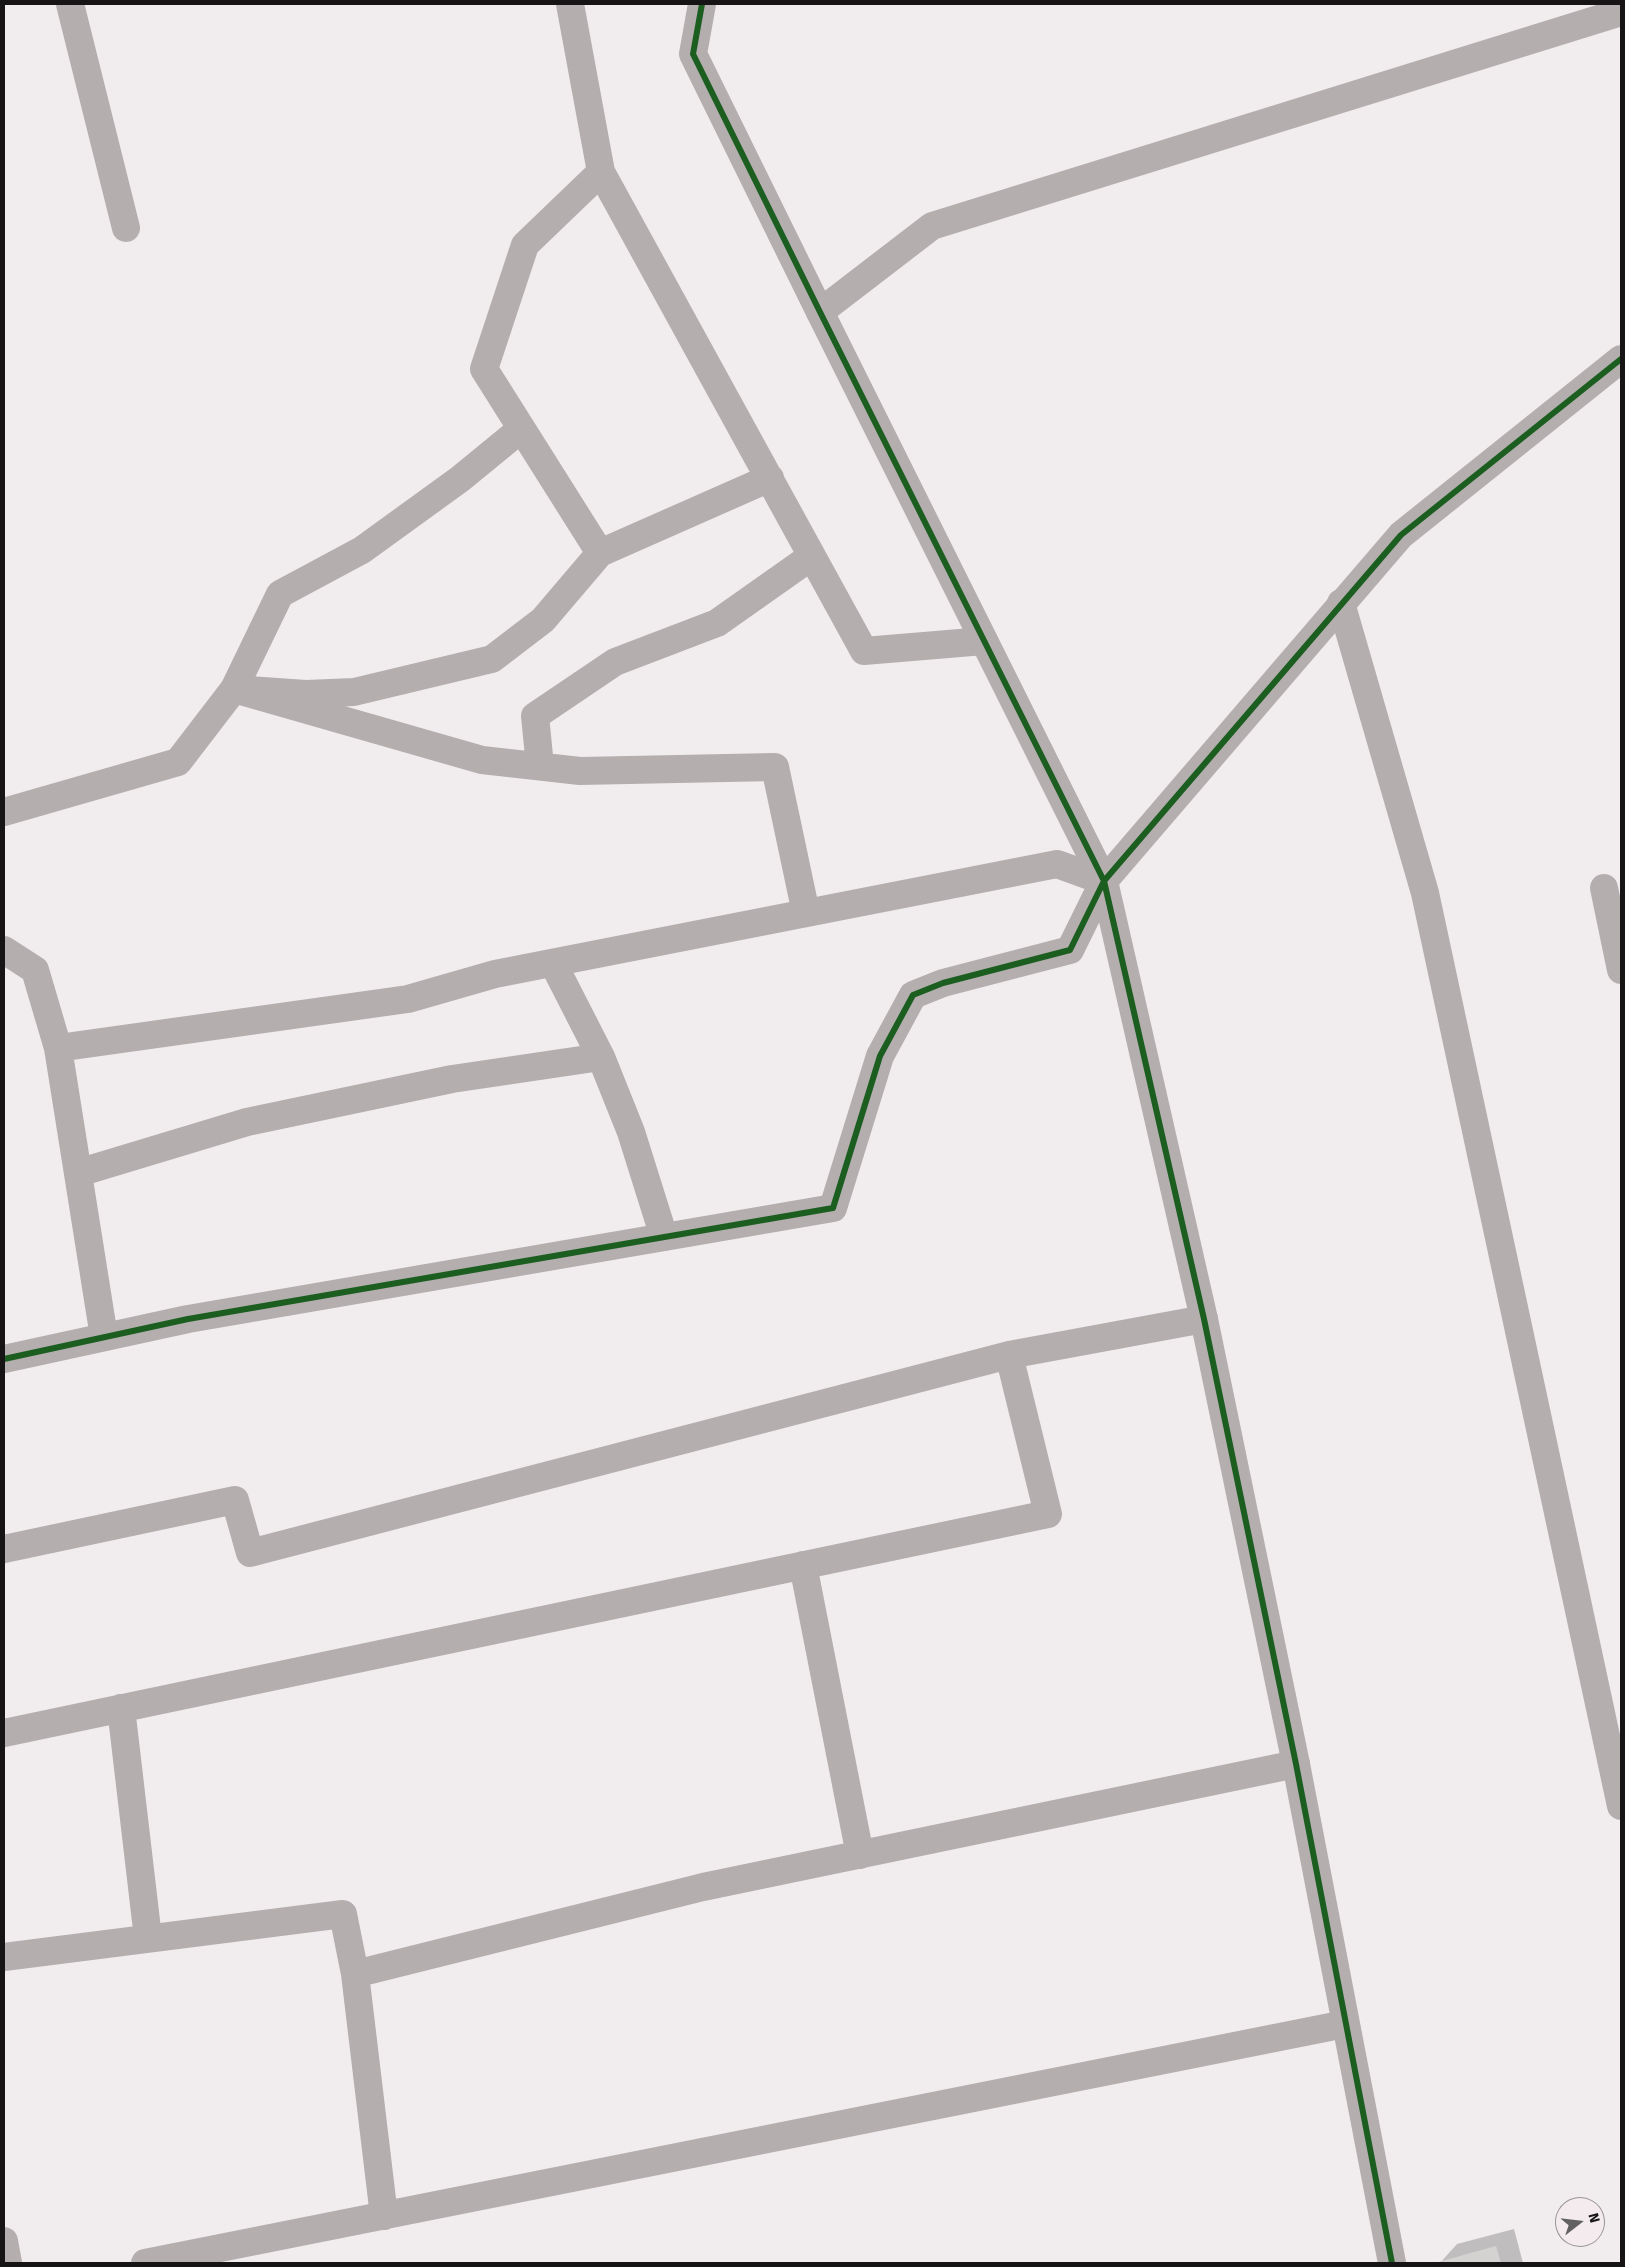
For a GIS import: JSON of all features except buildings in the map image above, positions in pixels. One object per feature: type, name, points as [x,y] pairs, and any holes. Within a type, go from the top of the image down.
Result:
[{"type":"street","points":[[70,4],[126,228]]},
{"type":"street","points":[[570,4],[601,172],[864,650],[984,641]]},
{"type":"street","points":[[702,4],[693,54],[1104,881],[1204,1319],[1296,1764],[1392,2263]]},
{"type":"street","points":[[820,312],[932,226],[1621,12]]},
{"type":"street","points":[[600,553],[484,368],[525,245],[601,172]]},
{"type":"street","points":[[4,1359],[188,1319],[833,1208],[880,1056],[913,995],[943,983],[1070,950],[1104,881],[1401,534],[1621,359]]},
{"type":"street","points":[[4,812],[178,762],[234,689],[280,594],[362,550],[460,479],[522,428]]},
{"type":"street","points":[[234,689],[306,694],[354,692],[492,659],[543,620],[600,553],[770,478]]},
{"type":"street","points":[[540,766],[534,716],[614,662],[717,623],[812,556]]},
{"type":"street","points":[[1342,604],[1425,893],[1621,1806]]},
{"type":"street","points":[[234,689],[482,760],[580,770],[775,767],[806,913]]},
{"type":"street","points":[[58,1048],[408,999],[495,974],[1057,864],[1104,881]]},
{"type":"street","points":[[1604,888],[1621,970]]},
{"type":"street","points":[[4,938],[4,950],[35,970],[58,1048],[104,1336]]},
{"type":"street","points":[[553,963],[601,1057],[632,1132],[664,1237]]},
{"type":"street","points":[[78,1173],[247,1122],[452,1079],[601,1057]]},
{"type":"street","points":[[4,1549],[235,1500],[250,1553],[1009,1356],[1204,1319]]},
{"type":"street","points":[[4,1733],[1048,1514],[1009,1356]]},
{"type":"street","points":[[803,1565],[860,1854]]},
{"type":"street","points":[[121,1708],[148,1938]]},
{"type":"street","points":[[355,1974],[703,1887],[1296,1764]]},
{"type":"street","points":[[4,1957],[343,1914],[355,1974],[384,2216]]},
{"type":"street","points":[[145,2263],[1096,2072],[1345,2024]]},
{"type":"street","points":[[4,2241],[8,2263]]},
{"type":"cycle path","points":[[702,4],[693,54],[1104,881],[1204,1319],[1296,1764],[1392,2263]]},
{"type":"cycle path","points":[[4,1359],[188,1319],[833,1208],[880,1056],[913,995],[943,983],[1070,950],[1104,881],[1401,535],[1621,359]]}]
